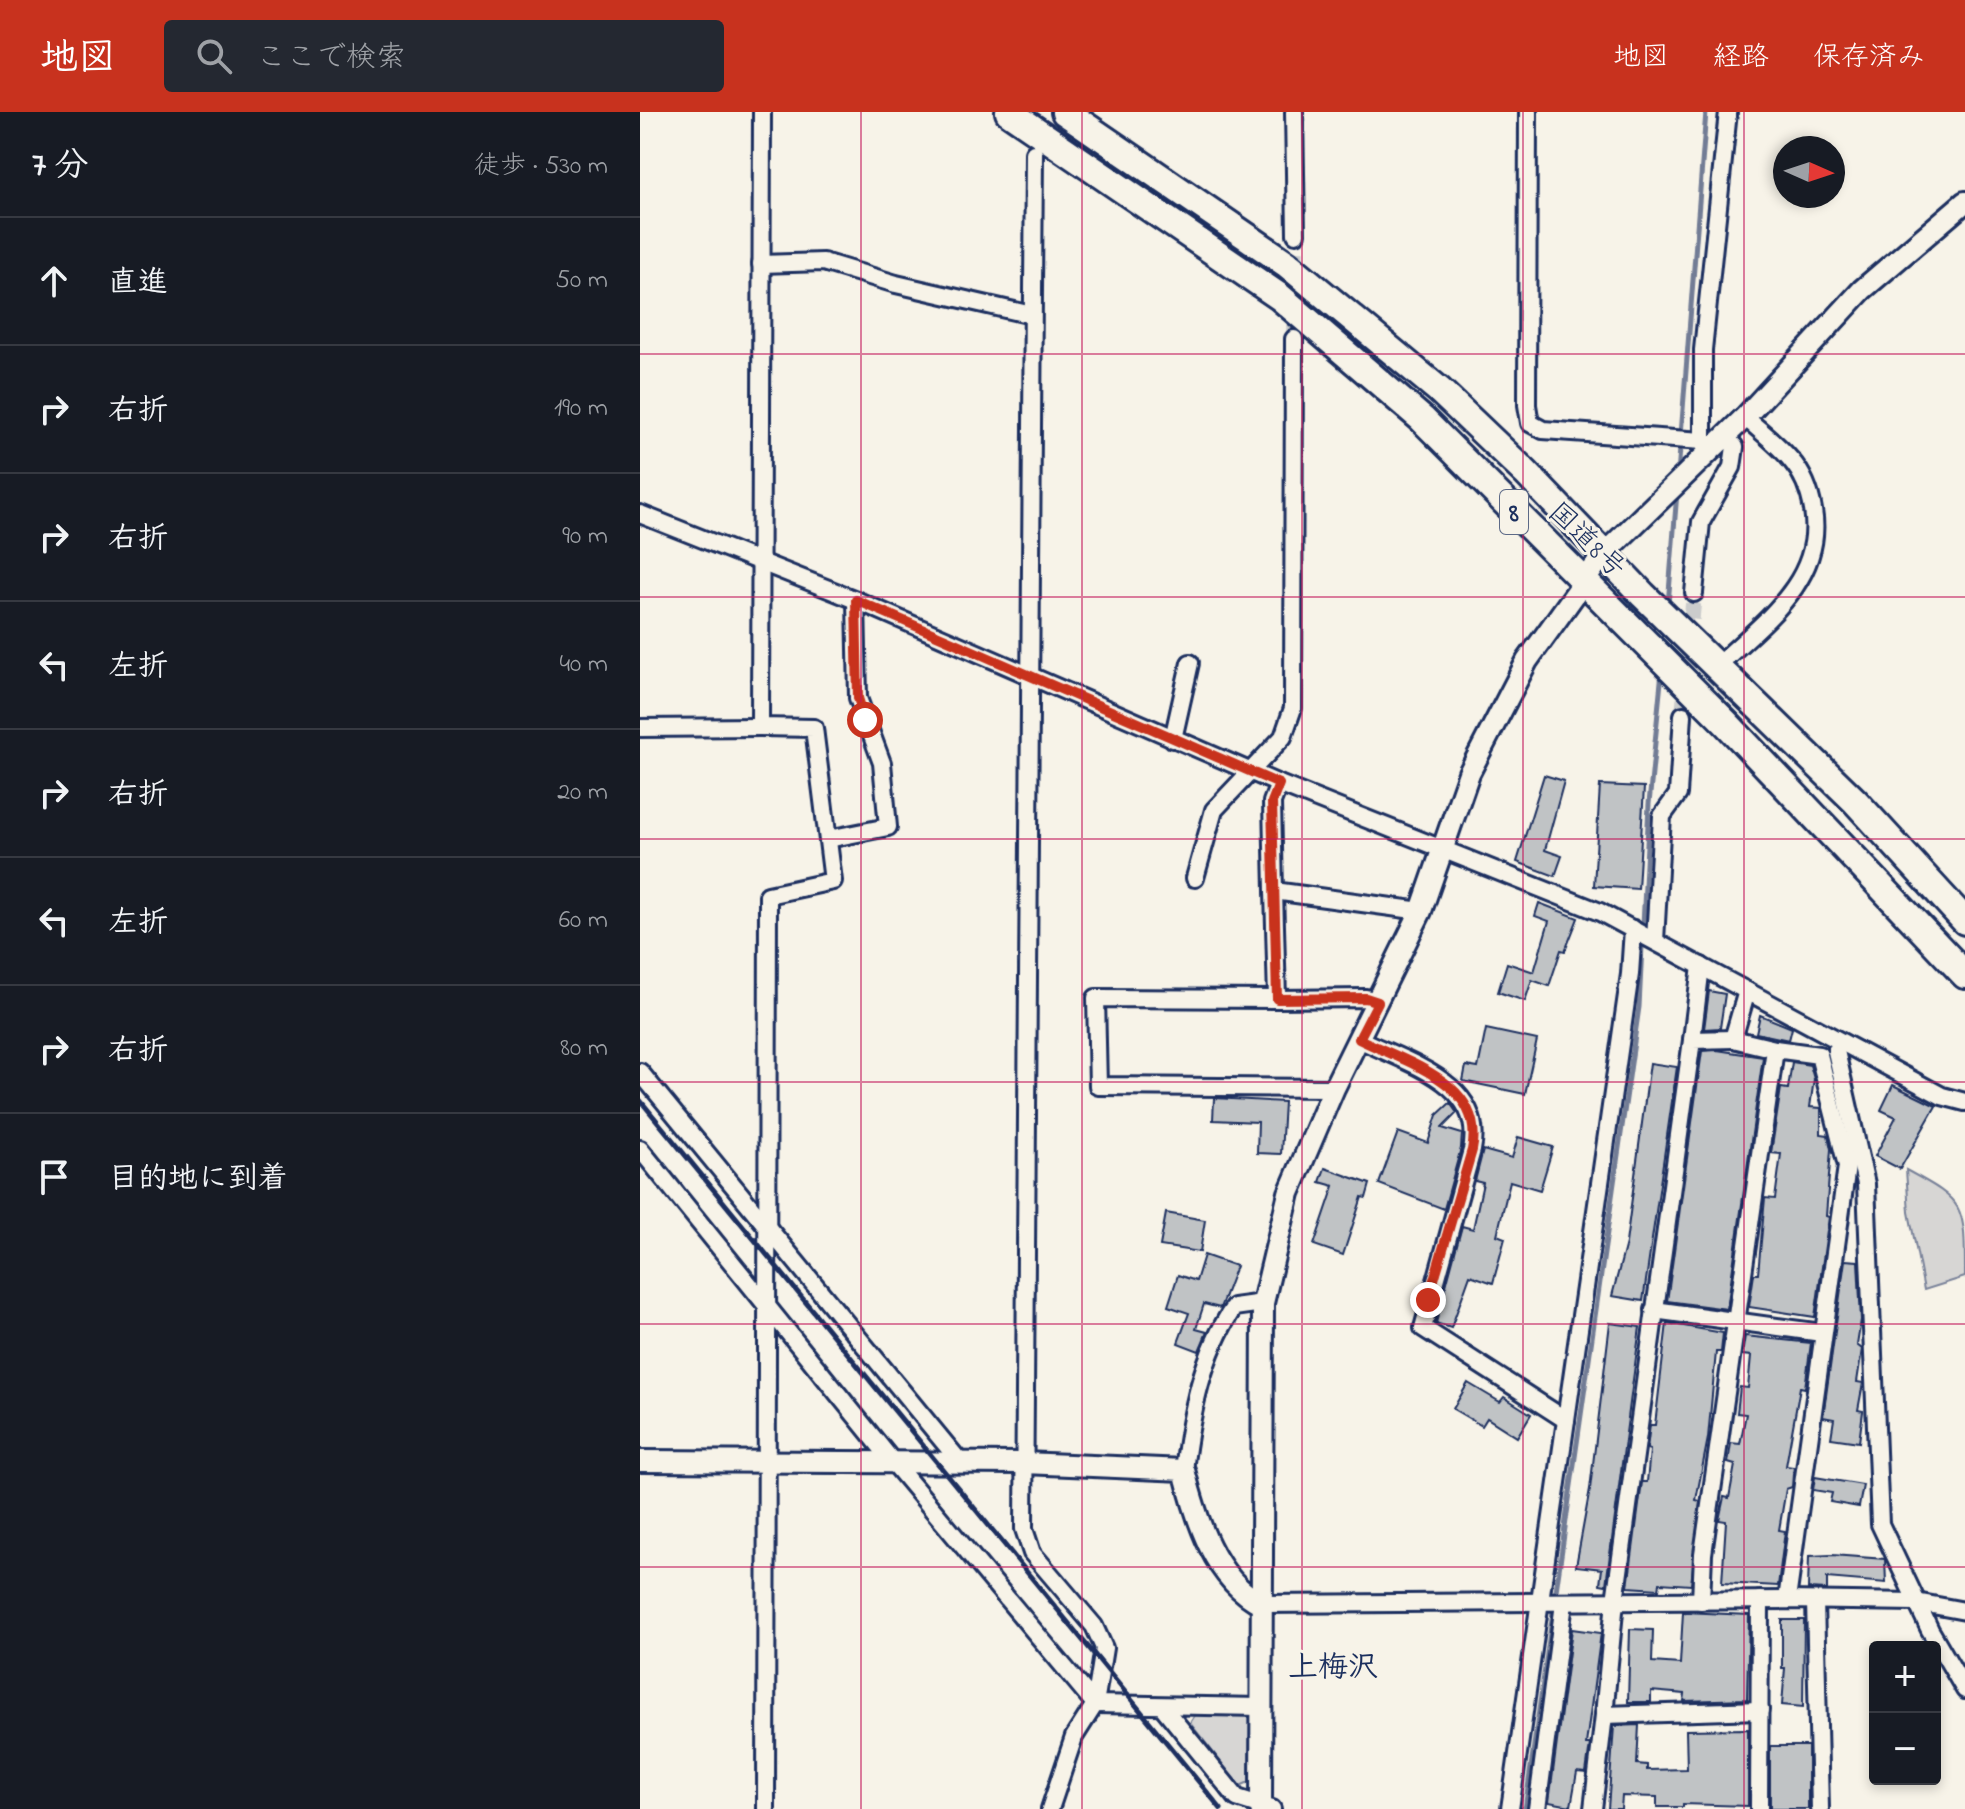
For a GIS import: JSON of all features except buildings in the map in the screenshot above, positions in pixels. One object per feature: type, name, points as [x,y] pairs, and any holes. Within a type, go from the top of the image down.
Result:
[{"type":"highway","name":"国道8号","points":[[1009,112],[1280,297],[1422,419],[1585,581],[1965,975]]},
{"type":"highway","name":"国道8号","points":[[1065,112],[1287,264],[1439,390],[1855,801],[1965,921]]},
{"type":"street","points":[[760,727],[762,112]]},
{"type":"street","points":[[1294,112],[1296,234]]},
{"type":"street","points":[[1528,112],[1527,405],[1530,423],[1543,430],[1713,442],[1735,447],[1732,467],[1701,522],[1694,593]]},
{"type":"street","points":[[1713,442],[1703,350],[1728,112]]},
{"type":"street","points":[[1034,153],[1024,1529],[1032,1553],[1094,1626],[1104,1648],[1095,1704],[1074,1737],[1050,1809]]},
{"type":"street","points":[[1162,1706],[1237,1798],[1265,1808],[1261,1707],[1263,1303],[1289,1193],[1334,1088],[1421,911],[1469,773],[1495,720],[1527,661],[1603,555],[1713,442],[1745,417],[1862,290],[1965,202]]},
{"type":"street","points":[[761,264],[823,262],[896,284],[1032,315]]},
{"type":"street","points":[[1195,878],[1214,810],[1283,737],[1293,708],[1294,339]]},
{"type":"street","points":[[1717,666],[1792,594],[1811,562],[1815,523],[1810,489],[1791,460],[1745,417]]},
{"type":"street","points":[[640,514],[856,600],[1279,784],[1600,912],[1942,1096],[1965,1102]]},
{"type":"street","points":[[828,839],[888,827],[882,763],[858,698],[856,600]]},
{"type":"street","points":[[1173,739],[1190,663]]},
{"type":"street","points":[[1655,941],[1662,816],[1678,794],[1683,715]]},
{"type":"street","points":[[640,728],[814,728],[833,881],[768,895],[766,1809]]},
{"type":"street","points":[[1277,999],[1272,802],[1279,784]]},
{"type":"street","points":[[1274,891],[1421,911]]},
{"type":"street","points":[[1510,1809],[1630,974],[1633,929]]},
{"type":"street","points":[[1593,1809],[1615,1601],[1701,966]]},
{"type":"street","points":[[1733,1039],[1747,991]]},
{"type":"street","points":[[1334,1088],[1098,1086],[1096,998],[1366,998],[1378,1002]]},
{"type":"street","points":[[1359,1039],[1447,1082],[1474,1116],[1476,1132],[1472,1150],[1423,1328],[1566,1420]]},
{"type":"street","points":[[1692,1040],[1733,1039],[1819,1055],[1847,1166],[1787,1600]]},
{"type":"street","points":[[1701,1601],[1703,1554],[1775,1049]]},
{"type":"street","points":[[1836,1051],[1866,1184],[1880,1524],[1916,1602],[1965,1690]]},
{"type":"street","points":[[640,1072],[961,1463]]},
{"type":"street","points":[[640,1149],[893,1462],[1095,1704],[1261,1707]]},
{"type":"street","points":[[1263,1303],[1234,1307],[1218,1330],[1190,1419],[1184,1470],[1196,1521],[1243,1594],[1262,1604],[1787,1600],[1916,1602],[1965,1611]]},
{"type":"street","points":[[1654,1310],[1822,1333]]},
{"type":"street","points":[[640,1461],[1024,1463],[1184,1470]]},
{"type":"street","points":[[1759,1809],[1760,1600]]},
{"type":"street","points":[[1815,1601],[1820,1809]]},
{"type":"street","points":[[1537,1809],[1564,1603]]},
{"type":"street","points":[[1604,1715],[1760,1710]]},
{"type":"shaded area","points":[[1906,1170],[1951,1198],[1958,1208],[1964,1234],[1965,1277],[1924,1290],[1909,1212]]},
{"type":"shaded area","points":[[1197,1712],[1250,1715],[1249,1782],[1240,1786],[1190,1723]]},
{"type":"waterway","points":[[1678,474],[1706,112]]},
{"type":"waterway","points":[[1668,605],[1677,492]]},
{"type":"waterway","points":[[1525,1809],[1639,1007],[1649,804],[1662,671]]},
{"type":"tunnel","points":[[1294,339],[1296,234]]},
{"type":"tunnel","points":[[1683,715],[1694,593]]},
{"type":"railway","points":[[640,1100],[1221,1809]]},
{"type":"district","name":"上梅沢","points":[[1333,1666]]},
{"type":"route","points":[[865,720],[858,698],[856,600],[1279,784],[1272,802],[1277,999],[1366,998],[1378,1002],[1359,1039],[1447,1082],[1474,1116],[1476,1132],[1472,1150],[1428,1300]]}]
